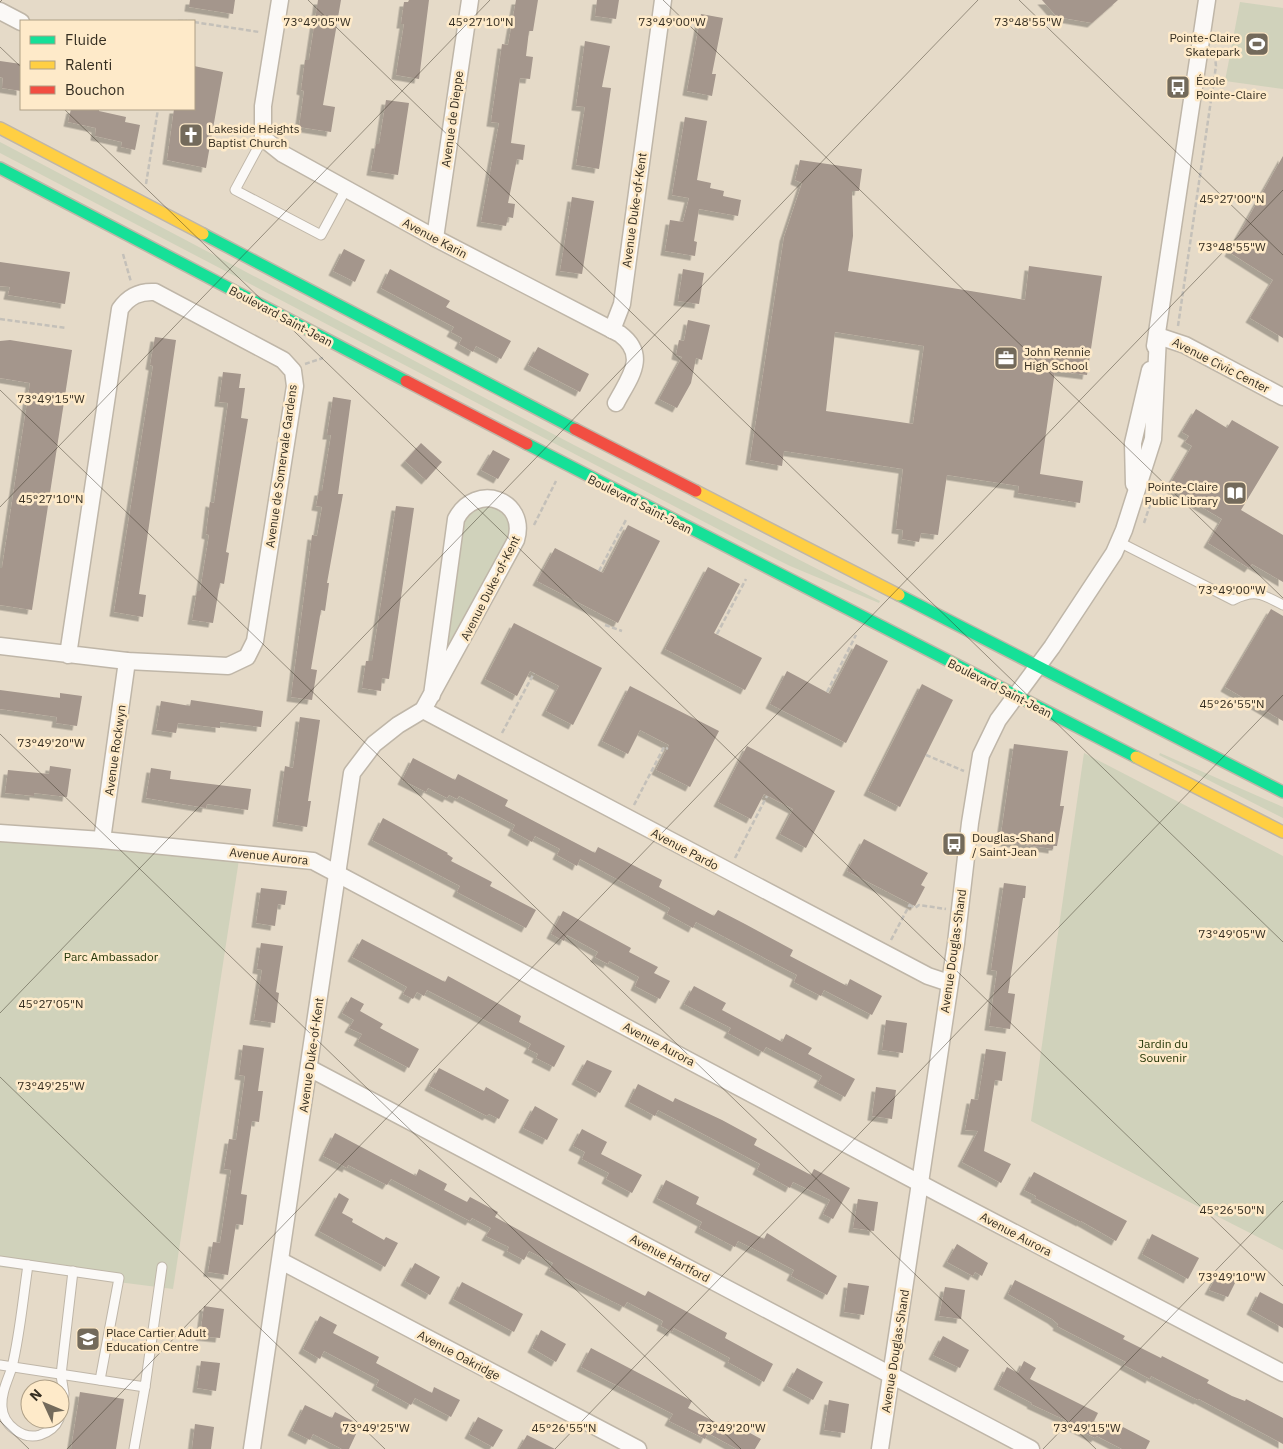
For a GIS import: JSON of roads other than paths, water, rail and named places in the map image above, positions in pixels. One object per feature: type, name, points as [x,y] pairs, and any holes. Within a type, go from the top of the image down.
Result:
[{"type":"main road","points":[[0,128],[572,428],[1283,792]]},
{"type":"main road","name":"Boulevard Saint-Jean","points":[[0,168],[654,511],[1283,832]]},
{"type":"street","points":[[263,138],[263,106],[280,0]]},
{"type":"street","name":"Avenue de Dieppe","points":[[435,238],[470,0]]},
{"type":"street","name":"Avenue Duke-of-Kent","points":[[612,330],[622,304],[663,0]]},
{"type":"street","name":"Avenue Douglas-Shand","points":[[880,1449],[949,983],[979,763],[991,732],[1038,666],[1119,542],[1151,446],[1154,429],[1158,336],[1207,0]]},
{"type":"street","points":[[0,11],[20,21]]},
{"type":"street","name":"Avenue Karin","points":[[263,138],[283,154],[435,238],[612,330]]},
{"type":"street","name":"Avenue de Somervale Gardens","points":[[0,646],[68,655],[128,661],[228,666],[247,657],[255,641],[295,386],[293,371],[283,360],[155,292],[136,294],[126,300],[120,309],[68,655]]},
{"type":"street","points":[[612,330],[628,340],[635,351],[633,368],[616,403]]},
{"type":"street","name":"Avenue Civic Center","points":[[1158,336],[1185,345],[1283,397]]},
{"type":"street","name":"Avenue Duke-of-Kent","points":[[252,1449],[352,773],[374,744],[398,725],[423,710],[432,695],[516,540],[519,528],[515,516],[508,506],[493,498],[474,500],[464,508],[456,519],[432,695]]},
{"type":"street","name":"Avenue Rockwyn","points":[[102,840],[128,661]]},
{"type":"street","name":"Avenue Pardo","points":[[423,710],[928,976],[949,983]]},
{"type":"street","name":"Avenue Aurora","points":[[0,833],[102,840],[314,861],[920,1183],[1283,1373]]},
{"type":"street","name":"Avenue Hartford","points":[[309,1068],[1031,1449]]},
{"type":"street","name":"Avenue Oakridge","points":[[280,1261],[638,1449]]},
{"type":"lane","points":[[263,138],[236,190],[322,235],[346,189]]},
{"type":"lane","points":[[1119,542],[1233,600],[1247,593],[1257,593],[1283,605]]},
{"type":"lane","points":[[0,1260],[119,1278],[100,1380]]},
{"type":"lane","points":[[28,1265],[12,1367],[4,1386],[2,1407],[4,1419],[25,1436],[38,1436],[54,1429]]},
{"type":"lane","points":[[134,1449],[162,1267]]},
{"type":"lane","points":[[62,1379],[74,1271]]},
{"type":"lane","points":[[0,1365],[145,1387]]},
{"type":"place","name":"Pointe-Claire Skatepark","points":[[1257,44]]},
{"type":"place","name":"École Pointe-Claire","points":[[1178,87]]},
{"type":"place","name":"Lakeside Heights Baptist Church","points":[[191,135]]},
{"type":"place","name":"John Rennie High School","points":[[1006,358]]},
{"type":"place","name":"Pointe-Claire Public Library","points":[[1235,493]]},
{"type":"place","name":"Douglas-Shand / Saint-Jean","points":[[954,844]]},
{"type":"place","name":"Place Cartier Adult Education Centre","points":[[88,1339]]},
{"type":"park label","name":"Parc Ambassador","points":[[111,956]]},
{"type":"park label","name":"Jardin du Souvenir","points":[[1163,1050]]}]
